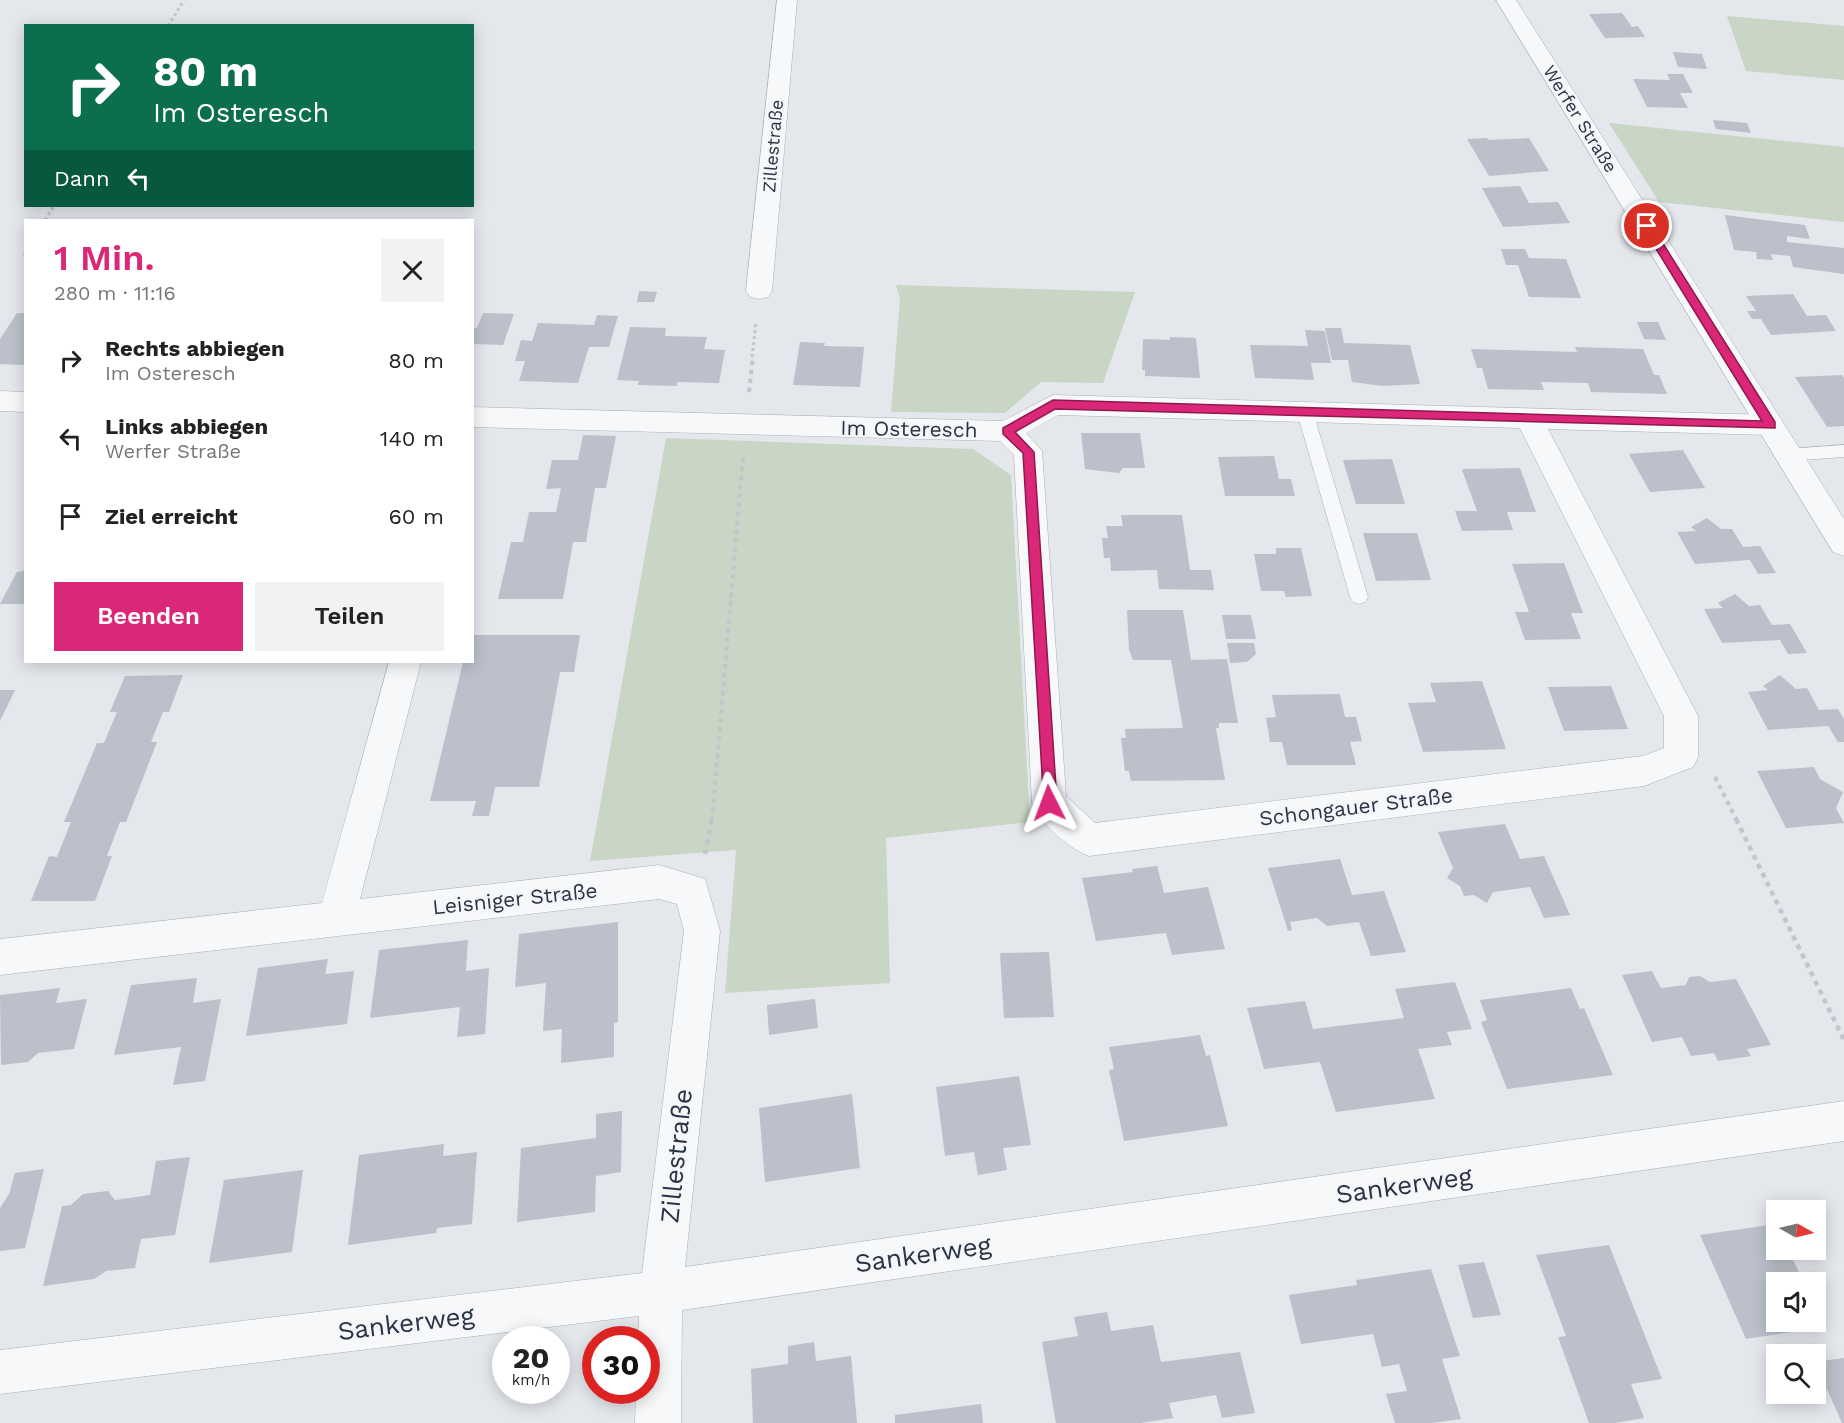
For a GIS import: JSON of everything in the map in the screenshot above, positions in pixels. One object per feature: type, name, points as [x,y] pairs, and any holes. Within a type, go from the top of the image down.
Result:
[{"type":"street","name":"Zillestraße","points":[[759,291],[787,0]]},
{"type":"street","name":"Werfer Straße","points":[[1506,0],[1844,544]]},
{"type":"street","points":[[0,401],[24,402]]},
{"type":"street","name":"Im Osteresch","points":[[474,417],[1007,431],[1053,405],[1770,425]]},
{"type":"street","points":[[1529,419],[1681,716],[1682,757]]},
{"type":"street","name":"Schongauer Straße","points":[[1007,431],[1028,452],[1049,803],[1089,840],[1644,771],[1682,757]]},
{"type":"street","points":[[336,919],[405,663]]},
{"type":"street","name":"Leisniger Straße","points":[[0,957],[659,882],[692,891]]},
{"type":"street","name":"Zillestraße","points":[[658,1423],[661,1292],[702,931],[692,891]]},
{"type":"street","name":"Sankerweg","points":[[0,1372],[661,1292],[1844,1121]]},
{"type":"lane","points":[[1305,412],[1359,597]]},
{"type":"lane","points":[[1789,455],[1844,451]]},
{"type":"path","points":[[169,24],[184,0]]},
{"type":"path","points":[[692,891],[710,840],[745,425],[759,291]]},
{"type":"path","points":[[1682,757],[1715,777],[1844,1040]]},
{"type":"green space","points":[[1727,16],[1844,26],[1844,80],[1746,71]]},
{"type":"green space","points":[[1609,123],[1844,147],[1844,222],[1659,202]]},
{"type":"green space","points":[[896,285],[1135,292],[1103,383],[1041,382],[1005,413],[891,412],[900,298]]},
{"type":"green space","points":[[666,438],[973,449],[1011,475],[1030,822],[886,838],[890,983],[725,993],[736,850],[590,861]]},
{"type":"building","points":[[1622,13],[1632,27],[1638,26],[1645,37],[1605,38],[1589,14]]},
{"type":"building","points":[[1673,52],[1702,54],[1707,69],[1678,67]]},
{"type":"building","points":[[1667,74],[1683,74],[1693,93],[1680,93],[1688,108],[1647,107],[1633,79],[1670,80]]},
{"type":"building","points":[[1713,120],[1747,123],[1751,133],[1716,129]]},
{"type":"building","points":[[1487,138],[1488,140],[1529,138],[1549,171],[1489,176],[1467,139]]},
{"type":"building","points":[[1520,186],[1529,203],[1558,202],[1570,223],[1503,227],[1482,188]]},
{"type":"building","points":[[1725,215],[1805,225],[1810,239],[1787,236],[1787,242],[1844,248],[1844,274],[1793,267],[1790,256],[1771,254],[1773,260],[1757,259],[1756,252],[1734,250]]},
{"type":"building","points":[[1501,249],[1525,249],[1529,258],[1566,259],[1581,298],[1529,297],[1518,265],[1506,265]]},
{"type":"building","points":[[639,291],[657,292],[654,302],[637,302]]},
{"type":"building","points":[[1793,294],[1807,316],[1826,315],[1836,331],[1771,335],[1761,319],[1752,319],[1747,311],[1756,311],[1746,296]]},
{"type":"building","points":[[17,313],[24,313],[24,365],[0,364],[0,339]]},
{"type":"building","points":[[483,313],[514,314],[503,345],[474,344],[474,328],[477,328]]},
{"type":"building","points":[[597,315],[618,316],[609,347],[589,347],[578,383],[519,381],[525,361],[515,361],[521,340],[532,341],[538,323],[594,325]]},
{"type":"building","points":[[1637,322],[1658,322],[1666,340],[1644,339]]},
{"type":"building","points":[[630,327],[666,328],[665,336],[707,337],[704,349],[725,350],[719,383],[677,382],[677,386],[638,385],[639,381],[617,380]]},
{"type":"building","points":[[1325,328],[1341,328],[1344,343],[1410,345],[1420,384],[1383,386],[1352,382],[1348,360],[1332,360]]},
{"type":"building","points":[[1305,330],[1325,331],[1331,363],[1311,363],[1314,380],[1255,378],[1250,345],[1308,346]]},
{"type":"building","points":[[1170,337],[1196,338],[1200,378],[1145,376],[1145,370],[1142,370],[1143,339],[1170,340]]},
{"type":"building","points":[[800,342],[825,343],[824,346],[864,347],[860,387],[793,385]]},
{"type":"building","points":[[1575,347],[1643,349],[1654,375],[1659,375],[1667,394],[1591,392],[1588,383],[1541,382],[1544,390],[1488,389],[1482,368],[1477,368],[1471,349],[1577,352]]},
{"type":"building","points":[[1842,375],[1844,378],[1844,426],[1827,427],[1795,377]]},
{"type":"building","points":[[1081,433],[1140,433],[1145,468],[1123,468],[1119,473],[1085,469]]},
{"type":"building","points":[[583,435],[616,436],[606,488],[595,488],[586,542],[573,542],[563,599],[498,599],[511,542],[523,542],[529,512],[556,512],[561,488],[546,489],[552,460],[578,460]]},
{"type":"building","points":[[1683,450],[1705,488],[1650,492],[1629,454]]},
{"type":"building","points":[[1274,456],[1279,479],[1291,479],[1295,496],[1225,496],[1218,457]]},
{"type":"building","points":[[1392,459],[1405,504],[1356,504],[1343,460]]},
{"type":"building","points":[[1520,468],[1536,512],[1507,512],[1513,530],[1462,531],[1455,511],[1477,511],[1462,470]]},
{"type":"building","points":[[1121,515],[1182,515],[1190,570],[1211,570],[1214,590],[1159,589],[1157,570],[1111,571],[1110,558],[1104,558],[1102,538],[1108,538],[1106,526],[1123,526]]},
{"type":"building","points":[[1707,518],[1721,529],[1732,529],[1743,547],[1760,546],[1776,573],[1758,574],[1750,560],[1695,564],[1677,532],[1696,531],[1691,527]]},
{"type":"building","points":[[1363,533],[1417,533],[1431,580],[1376,581]]},
{"type":"building","points":[[1276,548],[1301,548],[1312,596],[1286,597],[1284,591],[1261,591],[1254,554],[1276,554]]},
{"type":"building","points":[[1564,563],[1583,613],[1571,613],[1581,639],[1525,640],[1515,612],[1529,612],[1512,564]]},
{"type":"building","points":[[24,569],[24,604],[0,604],[17,572]]},
{"type":"building","points":[[1735,594],[1749,606],[1760,605],[1772,625],[1790,624],[1807,653],[1788,654],[1780,640],[1722,643],[1704,609],[1723,608],[1718,603]]},
{"type":"building","points":[[1127,610],[1183,610],[1191,660],[1227,659],[1238,723],[1219,723],[1219,728],[1216,728],[1225,780],[1131,781],[1129,771],[1125,771],[1121,738],[1126,738],[1125,729],[1183,728],[1171,660],[1133,660],[1129,650]]},
{"type":"building","points":[[1222,615],[1251,615],[1256,639],[1226,639]]},
{"type":"building","points":[[474,635],[580,635],[574,672],[560,672],[539,787],[495,787],[489,816],[472,816],[476,801],[430,801],[463,663],[474,663]]},
{"type":"building","points":[[1227,643],[1254,643],[1256,654],[1247,662],[1230,663]]},
{"type":"building","points":[[183,675],[169,712],[163,712],[151,742],[157,742],[126,822],[120,822],[107,856],[112,856],[95,901],[31,901],[49,856],[57,857],[71,822],[64,822],[97,743],[104,743],[117,712],[110,712],[125,676]]},
{"type":"building","points":[[1780,675],[1796,689],[1807,688],[1819,710],[1838,709],[1844,719],[1844,742],[1838,742],[1828,726],[1768,730],[1748,692],[1768,690],[1763,686]]},
{"type":"building","points":[[1482,681],[1506,749],[1423,752],[1408,703],[1436,702],[1430,683]]},
{"type":"building","points":[[1611,686],[1628,729],[1564,731],[1548,687]]},
{"type":"building","points":[[0,690],[15,690],[0,721]]},
{"type":"building","points":[[1340,694],[1345,717],[1356,717],[1362,741],[1350,742],[1356,765],[1287,765],[1282,742],[1270,742],[1266,718],[1276,717],[1272,695]]},
{"type":"building","points":[[1814,767],[1820,779],[1843,792],[1836,808],[1844,823],[1786,828],[1757,771]]},
{"type":"building","points":[[1505,824],[1520,859],[1544,856],[1570,915],[1544,918],[1530,887],[1493,892],[1487,903],[1474,895],[1464,896],[1460,886],[1447,878],[1453,868],[1438,832]]},
{"type":"building","points":[[1340,859],[1352,895],[1384,891],[1406,952],[1371,956],[1359,922],[1327,926],[1317,918],[1290,922],[1292,930],[1288,931],[1268,868]]},
{"type":"building","points":[[1157,866],[1164,893],[1208,887],[1225,949],[1172,955],[1166,933],[1096,941],[1082,878],[1133,872],[1132,869]]},
{"type":"building","points":[[618,922],[618,1022],[614,1023],[614,1057],[561,1063],[562,1029],[543,1031],[546,983],[515,987],[519,934]]},
{"type":"building","points":[[468,940],[466,971],[489,968],[485,1034],[457,1037],[460,1007],[370,1018],[379,950]]},
{"type":"building","points":[[1049,952],[1054,1017],[1004,1018],[1000,953]]},
{"type":"building","points":[[328,959],[325,974],[354,971],[347,1024],[246,1036],[258,968]]},
{"type":"building","points":[[1652,971],[1661,988],[1686,985],[1689,977],[1700,976],[1710,982],[1736,979],[1771,1045],[1747,1049],[1751,1056],[1718,1061],[1714,1053],[1691,1056],[1682,1037],[1652,1042],[1622,975]]},
{"type":"building","points":[[197,978],[193,1003],[221,999],[205,1081],[173,1085],[181,1047],[114,1055],[131,985]]},
{"type":"building","points":[[1455,982],[1472,1029],[1447,1032],[1452,1045],[1418,1049],[1435,1099],[1336,1112],[1320,1062],[1264,1069],[1247,1008],[1305,1001],[1313,1029],[1404,1018],[1395,989]]},
{"type":"building","points":[[60,988],[56,1003],[87,999],[74,1049],[38,1053],[28,1062],[1,1065],[0,995]]},
{"type":"building","points":[[1571,988],[1580,1009],[1584,1008],[1613,1075],[1507,1089],[1481,1022],[1487,1020],[1480,1000]]},
{"type":"building","points":[[815,999],[818,1028],[769,1035],[767,1005]]},
{"type":"building","points":[[1200,1035],[1206,1056],[1210,1055],[1228,1126],[1124,1141],[1109,1070],[1114,1069],[1109,1047]]},
{"type":"building","points":[[1019,1076],[1031,1145],[1003,1148],[1007,1170],[978,1175],[974,1152],[945,1156],[936,1087]]},
{"type":"building","points":[[852,1094],[860,1168],[765,1182],[759,1108]]},
{"type":"building","points":[[622,1111],[621,1172],[596,1176],[595,1212],[517,1222],[521,1148],[596,1138],[596,1114]]},
{"type":"building","points":[[444,1144],[443,1156],[477,1152],[472,1224],[437,1228],[436,1233],[348,1245],[359,1155]]},
{"type":"building","points":[[190,1157],[175,1235],[141,1239],[135,1268],[106,1271],[94,1279],[43,1286],[62,1206],[71,1205],[83,1194],[108,1191],[115,1200],[150,1195],[156,1161]]},
{"type":"building","points":[[44,1169],[25,1248],[0,1251],[0,1208],[9,1194],[15,1173]]},
{"type":"building","points":[[303,1170],[292,1252],[209,1263],[224,1180]]},
{"type":"building","points":[[1766,1225],[1766,1260],[1793,1260],[1799,1272],[1766,1272],[1766,1332],[1792,1332],[1746,1339],[1700,1235]]},
{"type":"building","points":[[1609,1245],[1662,1379],[1631,1384],[1644,1418],[1615,1423],[1589,1423],[1558,1337],[1566,1336],[1536,1255]]},
{"type":"building","points":[[1484,1262],[1501,1315],[1473,1318],[1458,1265]]},
{"type":"building","points":[[1431,1269],[1460,1356],[1442,1359],[1461,1419],[1432,1423],[1395,1423],[1386,1394],[1407,1391],[1399,1364],[1382,1367],[1373,1334],[1301,1344],[1289,1295],[1357,1285],[1356,1280]]},
{"type":"building","points":[[1107,1312],[1111,1331],[1153,1325],[1161,1362],[1240,1352],[1255,1413],[1222,1418],[1216,1395],[1169,1403],[1173,1418],[1141,1423],[1056,1423],[1042,1342],[1078,1336],[1074,1317]]},
{"type":"building","points":[[814,1342],[816,1361],[851,1356],[857,1423],[753,1423],[751,1369],[788,1364],[788,1346]]},
{"type":"building","points":[[1844,1358],[1844,1423],[1826,1387],[1826,1360]]},
{"type":"building","points":[[981,1404],[983,1423],[895,1423],[895,1415]]},
{"type":"route","points":[[1049,803],[1028,452],[1007,431],[1053,405],[1770,425],[1647,226]]}]
